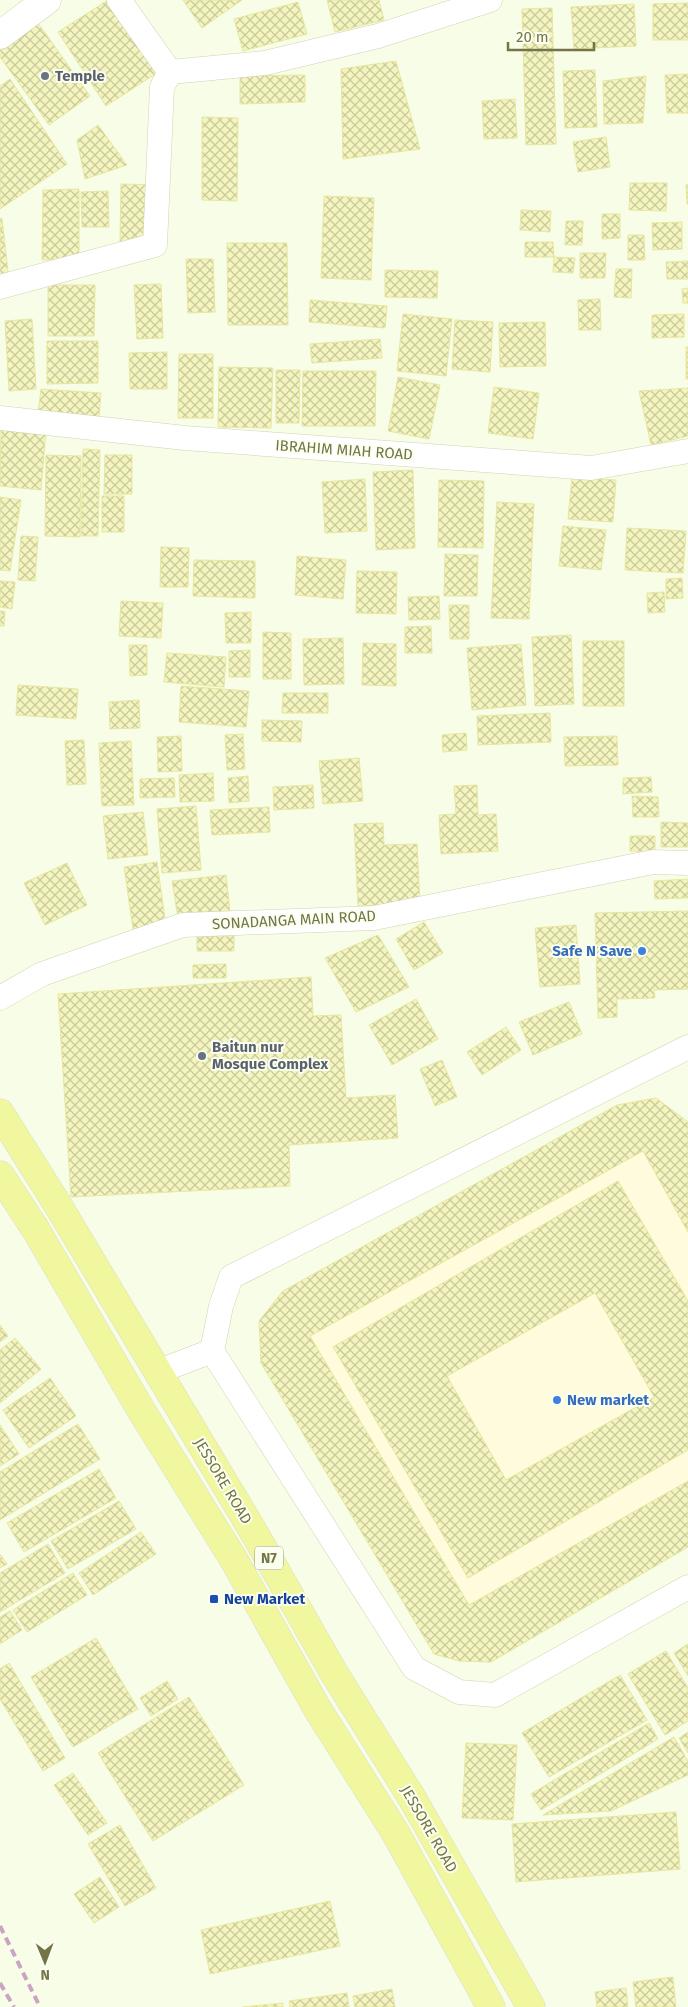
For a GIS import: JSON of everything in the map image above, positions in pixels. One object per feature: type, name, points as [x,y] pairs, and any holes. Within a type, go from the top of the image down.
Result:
[{"type":"highway","name":"JESSORE ROAD","points":[[0,1113],[56,1202],[252,1529],[334,1673],[412,1798],[530,2007]]},
{"type":"highway","name":"JESSORE ROAD","points":[[0,1175],[36,1230],[141,1410],[234,1560],[318,1710],[395,1832],[491,2007]]},
{"type":"main road","points":[[0,35],[47,0]]},
{"type":"street","points":[[118,0],[170,72]]},
{"type":"street","points":[[170,72],[275,61],[378,36],[490,0]]},
{"type":"street","points":[[0,287],[155,245],[162,87],[170,72]]},
{"type":"street","name":"IBRAHIM MIAH ROAD","points":[[0,418],[185,438],[591,468],[688,451]]},
{"type":"street","name":"SONADANGA MAIN ROAD","points":[[0,998],[42,974],[182,925],[374,918],[653,862],[688,863]]},
{"type":"street","points":[[688,1047],[231,1277],[221,1306],[212,1350],[414,1668],[459,1692],[495,1695],[688,1587]]},
{"type":"street","points":[[157,1372],[212,1350]]},
{"type":"shaded area","points":[[617,1105],[688,1122],[688,1547],[491,1662],[459,1661],[434,1654],[261,1363],[259,1321],[283,1291]]},
{"type":"building","points":[[108,0],[163,69],[106,106],[58,32]]},
{"type":"building","points":[[183,0],[242,0],[202,28]]},
{"type":"building","points":[[327,0],[379,0],[384,20],[335,32]]},
{"type":"building","points":[[298,2],[307,34],[243,51],[234,19]]},
{"type":"building","points":[[688,3],[688,40],[653,40],[653,4]]},
{"type":"building","points":[[634,4],[636,46],[574,49],[571,7]]},
{"type":"building","points":[[552,8],[556,144],[526,145],[522,9]]},
{"type":"building","name":"Temple","points":[[38,23],[90,96],[49,125],[0,57],[0,49]]},
{"type":"building","points":[[396,61],[420,149],[343,159],[341,69]]},
{"type":"building","points":[[595,70],[597,127],[565,128],[563,71]]},
{"type":"building","points":[[688,74],[688,113],[667,113],[665,75]]},
{"type":"building","points":[[305,75],[305,102],[240,104],[240,76]]},
{"type":"building","points":[[646,76],[643,123],[604,124],[603,81]]},
{"type":"building","points":[[10,79],[67,164],[0,209],[0,86]]},
{"type":"building","points":[[515,99],[517,138],[484,139],[482,101]]},
{"type":"building","points":[[202,117],[238,118],[237,201],[202,200]]},
{"type":"building","points":[[98,125],[127,165],[85,179],[77,140]]},
{"type":"building","points":[[606,137],[610,167],[578,172],[573,142]]},
{"type":"building","points":[[630,183],[667,183],[666,211],[629,210]]},
{"type":"building","points":[[121,184],[157,185],[156,243],[120,242]]},
{"type":"building","points":[[688,184],[688,204],[687,204],[686,185]]},
{"type":"building","points":[[79,189],[79,259],[42,260],[43,190]]},
{"type":"building","points":[[108,191],[109,227],[82,227],[81,192]]},
{"type":"building","points":[[324,196],[374,198],[371,280],[321,278]]},
{"type":"building","points":[[521,210],[551,211],[550,232],[520,230]]},
{"type":"building","points":[[602,214],[620,214],[620,238],[602,239]]},
{"type":"building","points":[[2,218],[10,289],[0,292],[0,219]]},
{"type":"building","points":[[566,221],[583,221],[582,245],[565,245]]},
{"type":"building","points":[[682,222],[682,249],[653,250],[652,223]]},
{"type":"building","points":[[628,235],[644,235],[645,260],[628,260]]},
{"type":"building","points":[[525,242],[553,242],[554,257],[525,257]]},
{"type":"building","points":[[227,243],[287,243],[288,325],[228,325]]},
{"type":"building","points":[[580,253],[606,253],[605,278],[580,278]]},
{"type":"building","points":[[554,257],[575,258],[573,273],[553,272]]},
{"type":"building","points":[[186,259],[213,259],[215,312],[188,313]]},
{"type":"building","points":[[688,261],[688,279],[667,279],[666,262]]},
{"type":"building","points":[[616,269],[632,269],[631,298],[614,297]]},
{"type":"building","points":[[385,270],[438,271],[437,298],[385,297]]},
{"type":"building","points":[[161,284],[163,338],[137,339],[134,285]]},
{"type":"building","points":[[48,285],[95,285],[94,336],[48,336]]},
{"type":"building","points":[[688,288],[688,303],[683,303],[682,289]]},
{"type":"building","points":[[600,299],[601,330],[579,330],[578,300]]},
{"type":"building","points":[[310,300],[387,306],[385,328],[309,322]]},
{"type":"building","points":[[403,314],[452,319],[446,376],[397,371]]},
{"type":"building","points":[[684,314],[684,337],[652,338],[652,315]]},
{"type":"building","points":[[32,319],[36,389],[9,391],[5,321]]},
{"type":"building","points":[[455,320],[493,322],[490,372],[452,369]]},
{"type":"building","points":[[545,322],[546,366],[500,367],[499,323]]},
{"type":"building","points":[[380,339],[382,358],[312,363],[310,344]]},
{"type":"building","points":[[47,341],[98,341],[98,383],[47,384]]},
{"type":"building","points":[[686,347],[688,347],[688,379],[686,379]]},
{"type":"building","points":[[167,352],[167,389],[130,389],[129,353]]},
{"type":"building","points":[[179,354],[213,354],[213,418],[178,418]]},
{"type":"building","points":[[219,367],[273,368],[271,428],[218,427]]},
{"type":"building","points":[[276,370],[300,370],[299,423],[276,423]]},
{"type":"building","points":[[303,371],[376,371],[375,426],[302,426]]},
{"type":"building","points":[[398,377],[440,385],[429,439],[388,431]]},
{"type":"building","points":[[494,387],[539,393],[533,439],[488,433]]},
{"type":"building","points":[[688,388],[688,436],[651,445],[639,391]]},
{"type":"building","points":[[41,389],[101,393],[99,419],[38,414]]},
{"type":"building","points":[[1,427],[46,430],[41,490],[0,486]]},
{"type":"building","points":[[83,449],[100,450],[98,536],[81,536]]},
{"type":"building","points":[[46,455],[81,456],[80,537],[45,536]]},
{"type":"building","points":[[105,455],[132,455],[132,494],[104,494]]},
{"type":"building","points":[[413,470],[415,548],[376,550],[373,472]]},
{"type":"building","points":[[572,477],[616,480],[613,522],[568,519]]},
{"type":"building","points":[[365,479],[367,531],[325,533],[322,482]]},
{"type":"building","points":[[439,480],[484,481],[483,548],[438,547]]},
{"type":"building","points":[[102,496],[124,496],[124,532],[102,532]]},
{"type":"building","points":[[0,497],[21,500],[10,571],[0,570]]},
{"type":"building","points":[[497,502],[534,504],[529,619],[491,618]]},
{"type":"building","points":[[563,526],[606,530],[601,570],[559,566]]},
{"type":"building","points":[[627,528],[686,531],[683,573],[625,570]]},
{"type":"building","points":[[21,536],[38,537],[35,581],[18,580]]},
{"type":"building","points":[[161,547],[189,548],[188,587],[160,587]]},
{"type":"building","points":[[445,554],[478,555],[477,596],[444,596]]},
{"type":"building","points":[[297,556],[346,560],[343,599],[295,595]]},
{"type":"building","points":[[194,560],[255,561],[255,598],[193,596]]},
{"type":"building","points":[[357,571],[397,572],[396,614],[356,613]]},
{"type":"building","points":[[682,578],[683,598],[666,599],[666,579]]},
{"type":"building","points":[[0,581],[15,582],[12,609],[0,607]]},
{"type":"building","points":[[664,592],[665,612],[648,613],[647,593]]},
{"type":"building","points":[[439,596],[440,619],[409,620],[408,597]]},
{"type":"building","points":[[121,601],[163,603],[161,638],[119,636]]},
{"type":"building","points":[[449,605],[469,605],[469,639],[450,639]]},
{"type":"building","points":[[0,611],[5,611],[4,626],[0,626]]},
{"type":"building","points":[[251,612],[251,643],[226,643],[225,613]]},
{"type":"building","points":[[431,626],[432,653],[405,653],[405,627]]},
{"type":"building","points":[[263,632],[291,633],[291,679],[263,679]]},
{"type":"building","points":[[571,635],[574,704],[535,706],[532,637]]},
{"type":"building","points":[[343,638],[344,684],[304,685],[303,639]]},
{"type":"building","points":[[583,641],[624,641],[624,706],[583,706]]},
{"type":"building","points":[[363,643],[396,644],[396,686],[362,685]]},
{"type":"building","points":[[521,644],[526,705],[472,710],[467,648]]},
{"type":"building","points":[[129,645],[147,645],[147,675],[130,676]]},
{"type":"building","points":[[250,650],[250,677],[229,677],[229,651]]},
{"type":"building","points":[[167,653],[226,657],[224,687],[164,682]]},
{"type":"building","points":[[18,685],[78,689],[76,719],[16,715]]},
{"type":"building","points":[[181,686],[249,691],[246,727],[179,722]]},
{"type":"building","points":[[283,693],[328,693],[328,713],[282,713]]},
{"type":"building","points":[[139,700],[140,728],[110,729],[109,702]]},
{"type":"building","points":[[550,713],[551,742],[478,745],[477,716]]},
{"type":"building","points":[[262,720],[302,721],[301,742],[262,741]]},
{"type":"building","points":[[466,733],[467,750],[443,752],[442,735]]},
{"type":"building","points":[[243,734],[245,769],[227,770],[225,735]]},
{"type":"building","points":[[181,736],[182,771],[158,772],[157,737]]},
{"type":"building","points":[[617,736],[618,765],[565,766],[564,737]]},
{"type":"building","points":[[84,740],[86,784],[67,785],[65,741]]},
{"type":"building","points":[[131,741],[134,805],[102,806],[99,743]]},
{"type":"building","points":[[359,758],[363,801],[323,804],[319,761]]},
{"type":"building","points":[[213,773],[214,801],[180,802],[179,775]]},
{"type":"building","points":[[248,776],[249,801],[229,803],[228,778]]},
{"type":"building","points":[[651,777],[652,792],[623,794],[623,778]]},
{"type":"building","points":[[174,778],[175,797],[140,798],[140,779]]},
{"type":"building","points":[[313,785],[314,808],[274,810],[273,787]]},
{"type":"building","points":[[477,785],[478,815],[496,814],[498,851],[441,854],[439,815],[456,814],[454,786]]},
{"type":"building","points":[[632,796],[658,797],[659,817],[633,817]]},
{"type":"building","points":[[196,806],[201,870],[162,873],[157,809]]},
{"type":"building","points":[[269,807],[270,832],[212,835],[210,810]]},
{"type":"building","points":[[143,812],[148,855],[108,859],[103,816]]},
{"type":"building","points":[[661,822],[688,823],[688,847],[661,847]]},
{"type":"building","points":[[383,823],[384,845],[417,844],[420,903],[358,906],[354,824]]},
{"type":"building","points":[[630,836],[655,836],[655,852],[630,851]]},
{"type":"building","points":[[157,862],[166,925],[133,929],[124,867]]},
{"type":"building","points":[[67,863],[87,905],[45,925],[24,883]]},
{"type":"building","points":[[226,875],[230,911],[178,918],[172,881]]},
{"type":"building","points":[[688,879],[688,898],[655,899],[654,881]]},
{"type":"building","name":"Safe N Save","points":[[688,911],[688,989],[654,990],[655,998],[617,999],[617,1017],[598,1018],[595,913]]},
{"type":"building","points":[[424,922],[443,953],[414,970],[396,939]]},
{"type":"building","points":[[576,925],[580,984],[540,987],[535,928]]},
{"type":"building","points":[[378,935],[409,987],[356,1012],[325,958]]},
{"type":"building","points":[[197,936],[234,936],[234,951],[197,951]]},
{"type":"building","points":[[226,964],[226,978],[193,978],[193,965]]},
{"type":"building","name":"Baitun nur Mosque Complex","points":[[311,977],[313,1016],[341,1015],[346,1098],[395,1095],[398,1138],[289,1145],[290,1186],[71,1197],[58,994]]},
{"type":"building","points":[[416,999],[438,1039],[392,1065],[369,1025]]},
{"type":"building","points":[[569,1002],[582,1034],[533,1055],[519,1022]]},
{"type":"building","points":[[506,1027],[521,1050],[482,1075],[467,1052]]},
{"type":"building","points":[[442,1060],[457,1097],[435,1106],[420,1069]]},
{"type":"building","points":[[656,1098],[688,1122],[688,1232],[643,1151],[310,1336],[469,1605],[688,1481],[688,1547],[491,1662],[459,1661],[434,1654],[261,1363],[259,1321],[283,1291],[617,1105]]},
{"type":"building","points":[[618,1181],[688,1301],[688,1450],[468,1578],[333,1347]],"holes":[[[595,1293],[654,1397],[506,1480],[447,1376]]]},
{"type":"building","points":[[0,1325],[8,1336],[0,1342]]},
{"type":"building","points":[[15,1338],[41,1369],[0,1403],[0,1350]]},
{"type":"building","points":[[50,1378],[76,1416],[29,1448],[3,1410]]},
{"type":"building","points":[[78,1424],[100,1459],[0,1520],[0,1472]]},
{"type":"building","points":[[0,1425],[19,1454],[0,1466]]},
{"type":"building","points":[[99,1469],[116,1498],[24,1552],[7,1523]]},
{"type":"building","points":[[119,1501],[136,1529],[68,1569],[51,1541]]},
{"type":"building","points":[[141,1532],[156,1554],[93,1595],[79,1573]]},
{"type":"building","points":[[48,1544],[65,1573],[0,1612],[0,1573]]},
{"type":"building","points":[[0,1554],[7,1564],[0,1568]]},
{"type":"building","points":[[73,1573],[87,1595],[27,1632],[13,1610]]},
{"type":"building","points":[[10,1611],[22,1630],[0,1644],[0,1617]]},
{"type":"building","points":[[96,1638],[138,1709],[73,1747],[31,1677]]},
{"type":"building","points":[[688,1644],[688,1676],[674,1653]]},
{"type":"building","points":[[666,1651],[688,1688],[688,1721],[665,1735],[628,1674]]},
{"type":"building","points":[[9,1663],[65,1758],[43,1771],[0,1699],[0,1669]]},
{"type":"building","points":[[620,1675],[647,1720],[549,1777],[522,1733]]},
{"type":"building","points":[[167,1681],[178,1699],[151,1716],[140,1698]]},
{"type":"building","points":[[189,1697],[244,1785],[153,1841],[98,1753]]},
{"type":"building","points":[[649,1723],[658,1739],[541,1810],[531,1794]]},
{"type":"building","points":[[688,1732],[688,1753],[679,1738]]},
{"type":"building","points":[[674,1737],[688,1761],[688,1775],[611,1811],[543,1815]]},
{"type":"building","points":[[466,1743],[517,1745],[513,1820],[462,1818]]},
{"type":"building","points":[[73,1773],[107,1823],[88,1835],[54,1785]]},
{"type":"building","points":[[676,1812],[680,1869],[516,1882],[512,1824]]},
{"type":"building","points":[[120,1825],[156,1888],[125,1906],[88,1844]]},
{"type":"building","points":[[100,1877],[119,1907],[94,1923],[74,1894]]},
{"type":"building","points":[[330,1901],[340,1946],[210,1974],[201,1930]]},
{"type":"building","points":[[673,1977],[676,2007],[636,2007],[633,1982]]},
{"type":"building","points":[[626,1988],[628,2007],[597,2007],[595,1992]]},
{"type":"building","points":[[392,1989],[395,2007],[355,2007],[353,1996]]},
{"type":"building","points":[[347,1993],[349,2007],[290,2007],[289,2001]]},
{"type":"building","points":[[283,2003],[283,2007],[243,2007]]},
{"type":"railway","points":[[0,1926],[40,2007]]},
{"type":"railway","points":[[0,1983],[14,2007]]},
{"type":"place","name":"Temple","points":[[45,76]]},
{"type":"place","name":"Safe N Save","points":[[642,951]]},
{"type":"place","name":"Baitun nur Mosque Complex","points":[[202,1056]]},
{"type":"place","name":"New market","points":[[557,1400]]},
{"type":"place","name":"New Market","points":[[214,1599]]}]
